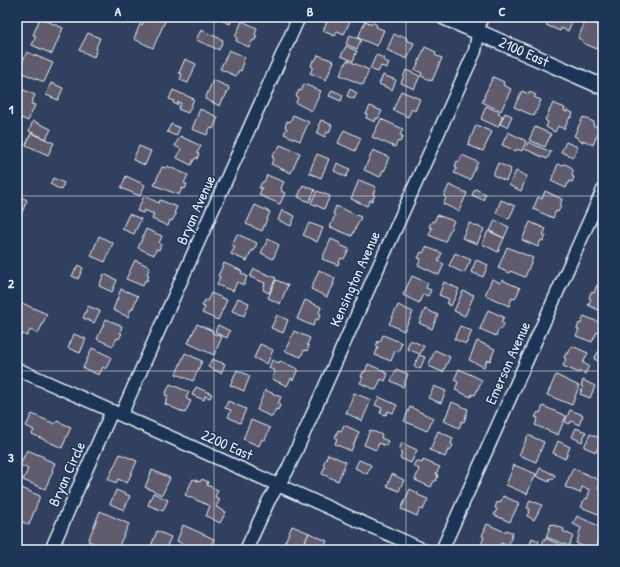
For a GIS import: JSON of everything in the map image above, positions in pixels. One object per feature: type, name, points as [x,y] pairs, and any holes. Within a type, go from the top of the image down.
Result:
[{"type":"street","name":"Bryan Avenue","points":[[116,413],[299,17]]},
{"type":"street","name":"2100 East","points":[[444,17],[603,87]]},
{"type":"street","name":"Kensington Avenue","points":[[246,550],[268,500],[287,471],[475,51],[481,17]]},
{"type":"street","name":"Emerson Avenue","points":[[442,550],[603,190]]},
{"type":"street","name":"2200 East","points":[[17,369],[424,550]]},
{"type":"street","name":"Bryan Circle","points":[[51,550],[116,413]]},
{"type":"building","points":[[146,17],[167,17],[153,48],[134,39],[140,24],[142,25]]},
{"type":"building","points":[[223,17],[231,17],[230,19],[232,19],[230,24],[221,20]]},
{"type":"building","points":[[329,17],[347,17],[351,19],[344,34],[337,31],[335,36],[323,31]]},
{"type":"building","points":[[550,17],[574,17],[568,31],[561,28],[560,31],[546,25]]},
{"type":"building","points":[[40,18],[63,28],[52,54],[32,45],[36,36],[33,35]]},
{"type":"building","points":[[586,20],[603,27],[603,39],[601,38],[597,49],[583,43],[583,41],[578,38]]},
{"type":"building","points":[[242,21],[257,28],[255,35],[257,36],[249,47],[236,41],[237,38],[235,37]]},
{"type":"building","points":[[365,21],[371,25],[372,22],[377,25],[376,27],[384,30],[377,46],[358,38]]},
{"type":"building","points":[[201,30],[223,40],[219,50],[196,40]]},
{"type":"building","points":[[88,33],[100,38],[94,57],[79,50]]},
{"type":"building","points":[[394,34],[400,37],[401,35],[407,38],[406,40],[414,43],[407,59],[387,50]]},
{"type":"building","points":[[350,35],[361,40],[357,49],[346,44]]},
{"type":"building","points":[[346,46],[357,51],[353,61],[341,56]]},
{"type":"building","points":[[425,47],[436,52],[435,55],[442,58],[432,81],[421,76],[422,73],[415,70]]},
{"type":"building","points":[[229,50],[245,57],[241,71],[239,70],[236,76],[220,69]]},
{"type":"building","points":[[27,52],[53,63],[44,82],[18,71]]},
{"type":"building","points":[[318,55],[334,61],[326,80],[310,73],[313,67],[311,66],[313,60],[315,61]]},
{"type":"building","points":[[376,55],[384,58],[383,60],[389,63],[387,68],[381,66],[378,72],[370,69]]},
{"type":"building","points":[[185,59],[196,64],[188,83],[180,80],[182,74],[179,73]]},
{"type":"building","points":[[347,60],[369,70],[363,85],[340,75]]},
{"type":"building","points":[[406,70],[420,76],[414,89],[401,83]]},
{"type":"building","points":[[383,75],[396,80],[392,90],[379,84]]},
{"type":"building","points":[[493,77],[504,82],[503,85],[511,89],[501,111],[482,102]]},
{"type":"building","points":[[213,80],[229,87],[220,106],[205,99]]},
{"type":"building","points":[[51,83],[63,88],[58,100],[46,95]]},
{"type":"building","points":[[304,84],[321,91],[312,111],[296,103],[298,97],[296,96],[299,90],[301,91]]},
{"type":"building","points":[[17,87],[35,95],[31,104],[35,105],[28,121],[17,116]]},
{"type":"building","points":[[350,89],[357,93],[354,99],[347,96]]},
{"type":"building","points":[[173,90],[194,99],[188,113],[178,109],[181,103],[178,102],[177,105],[173,103],[174,101],[169,99]]},
{"type":"building","points":[[332,90],[343,95],[341,101],[329,96]]},
{"type":"building","points":[[401,91],[420,99],[415,111],[412,109],[408,117],[393,110]]},
{"type":"building","points":[[522,91],[529,94],[530,92],[536,95],[534,97],[541,100],[534,116],[514,107]]},
{"type":"building","points":[[553,103],[565,108],[564,111],[567,112],[567,110],[573,113],[564,129],[558,126],[555,132],[546,127],[548,122],[545,120]]},
{"type":"building","points":[[370,106],[382,111],[378,119],[376,118],[375,122],[366,118],[366,114]]},
{"type":"building","points":[[486,106],[499,112],[498,114],[503,116],[498,127],[481,119]]},
{"type":"building","points":[[200,109],[218,117],[213,129],[210,128],[207,135],[192,129]]},
{"type":"building","points":[[505,113],[512,116],[507,127],[500,124]]},
{"type":"building","points":[[293,115],[309,122],[300,141],[284,134],[287,128],[285,127],[287,121],[290,122]]},
{"type":"building","points":[[583,117],[594,122],[593,125],[600,128],[593,145],[583,140],[583,142],[578,140],[578,138],[574,136]]},
{"type":"building","points":[[381,119],[403,129],[400,135],[403,136],[395,147],[372,137]]},
{"type":"building","points":[[321,120],[332,125],[329,133],[327,132],[325,137],[317,133]]},
{"type":"building","points":[[33,121],[51,129],[46,139],[29,131]]},
{"type":"building","points":[[171,124],[180,128],[176,136],[167,132]]},
{"type":"building","points":[[476,125],[492,132],[483,151],[468,145]]},
{"type":"building","points":[[535,127],[551,134],[545,147],[529,140]]},
{"type":"building","points":[[344,130],[361,138],[355,151],[338,143]]},
{"type":"building","points":[[508,132],[526,141],[522,151],[517,149],[516,151],[502,145]]},
{"type":"building","points":[[31,133],[54,143],[48,155],[26,145]]},
{"type":"building","points":[[180,136],[201,146],[197,153],[199,154],[197,159],[195,158],[191,165],[177,158],[181,149],[175,146]]},
{"type":"building","points":[[528,142],[551,152],[547,159],[525,149]]},
{"type":"building","points":[[566,142],[578,147],[573,157],[561,152]]},
{"type":"building","points":[[280,145],[300,153],[291,173],[271,164],[274,158],[272,157]]},
{"type":"building","points":[[139,146],[151,151],[145,165],[133,160]]},
{"type":"building","points":[[373,150],[389,157],[387,165],[380,177],[364,170]]},
{"type":"building","points":[[317,154],[329,159],[321,178],[309,173]]},
{"type":"building","points":[[462,155],[478,162],[470,180],[454,173],[457,168],[455,167],[457,161],[459,162]]},
{"type":"building","points":[[337,163],[350,169],[346,177],[334,171]]},
{"type":"building","points":[[498,163],[511,169],[506,181],[493,175]]},
{"type":"building","points":[[558,164],[565,164],[571,167],[573,171],[572,176],[574,177],[572,182],[569,181],[566,188],[551,181]]},
{"type":"building","points":[[167,166],[188,175],[184,183],[187,184],[185,189],[182,188],[179,195],[154,185],[162,167],[166,168]]},
{"type":"building","points":[[516,171],[527,176],[521,191],[509,185]]},
{"type":"building","points":[[267,175],[284,182],[281,191],[285,193],[280,204],[259,195],[262,188],[259,188]]},
{"type":"building","points":[[126,176],[145,185],[140,196],[121,188]]},
{"type":"building","points":[[53,178],[64,183],[61,190],[50,184]]},
{"type":"building","points":[[359,180],[376,187],[373,194],[375,195],[367,206],[351,199]]},
{"type":"building","points":[[303,185],[315,190],[309,202],[298,197]]},
{"type":"building","points":[[449,185],[467,193],[459,211],[443,204],[446,198],[444,196]]},
{"type":"building","points":[[475,189],[486,194],[483,200],[472,195]]},
{"type":"building","points":[[317,191],[330,196],[324,209],[311,203]]},
{"type":"building","points":[[545,191],[562,199],[561,206],[558,212],[556,211],[553,218],[533,209],[538,197],[542,199]]},
{"type":"building","points":[[17,195],[27,200],[21,215],[17,213]]},
{"type":"building","points":[[144,196],[159,203],[160,200],[177,207],[174,213],[176,214],[172,221],[170,220],[168,226],[152,219],[154,214],[144,210],[143,213],[137,211]]},
{"type":"building","points":[[501,200],[515,206],[509,219],[496,213]]},
{"type":"building","points":[[255,205],[270,212],[262,231],[246,224]]},
{"type":"building","points":[[336,206],[361,217],[352,236],[330,227],[335,215],[333,214]]},
{"type":"building","points":[[282,210],[295,216],[291,226],[278,220]]},
{"type":"building","points":[[129,214],[141,219],[134,234],[122,229]]},
{"type":"building","points":[[437,215],[454,221],[445,242],[429,235],[432,228],[429,227],[432,221],[434,222]]},
{"type":"building","points":[[495,220],[509,227],[504,238],[490,231]]},
{"type":"building","points":[[530,222],[546,229],[543,235],[546,236],[543,241],[541,240],[538,247],[522,240]]},
{"type":"building","points":[[309,223],[323,228],[317,242],[303,235]]},
{"type":"building","points":[[469,223],[484,229],[477,244],[462,238]]},
{"type":"building","points":[[146,229],[162,236],[159,243],[161,244],[159,250],[156,249],[154,255],[138,248]]},
{"type":"building","points":[[488,231],[504,238],[498,252],[482,244]]},
{"type":"building","points":[[237,234],[257,243],[254,251],[252,250],[247,261],[231,254],[235,247],[232,245]]},
{"type":"building","points":[[99,236],[113,243],[105,262],[91,256]]},
{"type":"building","points":[[268,239],[279,245],[273,259],[261,253]]},
{"type":"building","points":[[331,239],[349,249],[344,259],[341,258],[338,265],[322,259]]},
{"type":"building","points":[[426,247],[442,253],[438,261],[444,264],[439,275],[418,265],[421,259],[418,258]]},
{"type":"building","points":[[507,247],[533,258],[525,277],[510,271],[509,273],[498,268]]},
{"type":"building","points":[[455,253],[471,260],[464,273],[449,266]]},
{"type":"building","points":[[135,260],[150,267],[147,274],[149,275],[147,281],[145,280],[143,286],[126,279]]},
{"type":"building","points":[[476,260],[488,265],[483,277],[471,272]]},
{"type":"building","points":[[224,263],[242,271],[241,273],[247,276],[244,285],[237,282],[233,291],[217,285],[220,277],[218,276]]},
{"type":"building","points":[[78,265],[83,268],[78,279],[72,276]]},
{"type":"building","points":[[254,269],[276,278],[269,293],[263,290],[265,283],[250,277]]},
{"type":"building","points":[[319,270],[335,278],[334,284],[327,297],[311,289]]},
{"type":"building","points":[[104,274],[117,280],[112,292],[99,286]]},
{"type":"building","points":[[412,276],[428,283],[426,288],[431,290],[428,296],[423,294],[419,303],[403,295]]},
{"type":"building","points":[[492,279],[501,283],[502,280],[520,288],[515,299],[512,298],[509,306],[485,295]]},
{"type":"building","points":[[276,280],[288,285],[280,304],[268,298]]},
{"type":"building","points":[[444,282],[459,289],[451,306],[447,304],[449,299],[439,295]]},
{"type":"building","points":[[597,285],[603,288],[603,312],[588,305],[591,299],[589,298],[591,292],[594,293]]},
{"type":"building","points":[[121,289],[138,296],[128,317],[113,310]]},
{"type":"building","points":[[463,291],[474,295],[465,316],[454,311]]},
{"type":"building","points":[[211,293],[227,300],[218,320],[202,313],[205,307],[202,306],[205,300],[207,301]]},
{"type":"building","points":[[238,298],[249,303],[244,316],[232,311]]},
{"type":"building","points":[[305,300],[321,307],[319,313],[321,314],[318,320],[316,319],[313,326],[297,319]]},
{"type":"building","points":[[17,301],[47,314],[38,334],[30,330],[27,336],[17,332]]},
{"type":"building","points":[[398,305],[413,312],[404,331],[389,324]]},
{"type":"building","points":[[88,306],[100,311],[94,323],[83,318]]},
{"type":"building","points":[[425,309],[438,315],[432,329],[419,323]]},
{"type":"building","points":[[488,310],[504,317],[501,322],[504,324],[501,330],[499,329],[496,336],[480,329]]},
{"type":"building","points":[[277,315],[288,320],[283,333],[271,328]]},
{"type":"building","points":[[584,316],[603,324],[603,335],[597,332],[592,342],[576,336],[579,330],[577,329],[579,323],[581,324]]},
{"type":"building","points":[[106,319],[122,326],[120,333],[122,333],[119,339],[117,338],[113,346],[97,339]]},
{"type":"building","points":[[197,324],[222,337],[214,355],[188,343]]},
{"type":"building","points":[[218,325],[230,331],[227,338],[215,332]]},
{"type":"building","points":[[460,326],[472,331],[466,344],[454,339]]},
{"type":"building","points":[[294,331],[310,338],[307,345],[309,346],[307,351],[304,350],[301,357],[285,351]]},
{"type":"building","points":[[74,334],[86,339],[80,353],[68,348]]},
{"type":"building","points":[[383,335],[402,343],[398,352],[395,351],[391,361],[375,355],[378,347],[376,346],[378,341],[380,342]]},
{"type":"building","points":[[410,340],[424,346],[420,354],[407,349]]},
{"type":"building","points":[[477,341],[495,349],[490,361],[487,360],[484,367],[469,360]]},
{"type":"building","points":[[260,344],[273,350],[267,364],[254,358]]},
{"type":"building","points":[[572,346],[588,353],[583,363],[589,366],[585,374],[563,366],[566,359],[564,358],[566,353],[568,354]]},
{"type":"building","points":[[92,348],[111,357],[106,369],[103,367],[99,375],[83,368]]},
{"type":"building","points":[[435,350],[450,357],[443,372],[428,366]]},
{"type":"building","points":[[598,352],[603,354],[603,363],[594,359]]},
{"type":"building","points":[[185,353],[202,361],[193,381],[176,374]]},
{"type":"building","points":[[419,355],[425,357],[420,369],[414,366]]},
{"type":"building","points":[[212,359],[225,364],[221,373],[208,367]]},
{"type":"building","points":[[272,360],[279,363],[280,361],[298,369],[293,380],[291,378],[287,386],[272,379],[275,371],[269,368]]},
{"type":"building","points":[[368,364],[388,374],[385,381],[381,379],[376,390],[360,383],[363,377],[361,377],[363,372],[365,372]]},
{"type":"building","points":[[396,369],[408,374],[403,387],[391,381]]},
{"type":"building","points":[[459,369],[482,380],[475,395],[472,394],[471,397],[455,390],[458,382],[454,380]]},
{"type":"building","points":[[237,370],[250,376],[244,391],[230,385]]},
{"type":"building","points":[[556,375],[579,386],[572,405],[547,395]]},
{"type":"building","points":[[583,380],[595,386],[590,398],[580,394],[583,387],[581,386]]},
{"type":"building","points":[[170,384],[189,392],[186,398],[191,401],[185,413],[165,404],[168,396],[165,395]]},
{"type":"building","points":[[434,386],[446,391],[441,403],[428,398]]},
{"type":"building","points":[[196,387],[212,394],[210,398],[205,396],[204,400],[192,395]]},
{"type":"building","points":[[265,390],[281,397],[278,404],[280,405],[278,410],[276,409],[272,417],[257,410]]},
{"type":"building","points":[[354,393],[371,400],[362,421],[346,413]]},
{"type":"building","points":[[379,397],[397,405],[393,413],[388,411],[386,415],[380,413],[382,408],[375,405]]},
{"type":"building","points":[[228,401],[246,409],[240,423],[228,417],[231,410],[225,408]]},
{"type":"building","points":[[452,402],[468,409],[464,422],[462,421],[459,428],[444,421]]},
{"type":"building","points":[[543,406],[566,416],[558,435],[535,425],[538,418],[535,417],[538,412],[540,413]]},
{"type":"building","points":[[410,407],[433,418],[427,431],[404,421]]},
{"type":"building","points":[[570,410],[583,415],[579,425],[571,421],[570,424],[565,422]]},
{"type":"building","points":[[32,414],[55,424],[57,421],[71,427],[62,448],[32,434],[34,430],[26,426]]},
{"type":"building","points":[[251,420],[270,428],[265,440],[262,439],[259,446],[243,439]]},
{"type":"building","points":[[344,425],[359,432],[351,451],[335,444],[337,439],[335,438],[338,430],[341,431]]},
{"type":"building","points":[[576,428],[586,432],[582,442],[572,437]]},
{"type":"building","points":[[370,430],[382,435],[381,438],[388,441],[386,446],[379,443],[376,450],[364,445]]},
{"type":"building","points":[[438,431],[453,438],[451,444],[453,445],[450,451],[448,450],[445,457],[430,450]]},
{"type":"building","points":[[590,434],[602,439],[596,452],[584,447]]},
{"type":"building","points":[[528,435],[544,442],[536,462],[519,455]]},
{"type":"building","points":[[558,441],[570,447],[565,459],[553,453]]},
{"type":"building","points":[[402,443],[417,450],[411,463],[400,458],[402,454],[399,450]]},
{"type":"building","points":[[27,450],[55,463],[45,489],[23,480],[28,469],[20,465]]},
{"type":"building","points":[[120,454],[137,461],[127,483],[118,479],[116,483],[108,479]]},
{"type":"building","points":[[328,454],[346,462],[338,481],[322,474],[325,466],[323,465]]},
{"type":"building","points":[[359,460],[371,465],[367,474],[355,468]]},
{"type":"building","points":[[423,460],[440,467],[436,474],[438,475],[436,481],[434,481],[431,487],[415,480],[419,469],[413,466],[416,461],[422,463]]},
{"type":"building","points":[[514,465],[536,474],[527,494],[506,485]]},
{"type":"building","points":[[540,468],[555,475],[553,480],[550,478],[549,482],[536,476]]},
{"type":"building","points":[[573,468],[601,481],[598,488],[603,490],[603,516],[581,507],[585,498],[587,499],[590,490],[582,487],[580,493],[565,487]]},
{"type":"building","points":[[152,470],[170,478],[162,495],[145,487]]},
{"type":"building","points":[[392,474],[404,480],[399,491],[387,486]]},
{"type":"building","points":[[193,479],[200,482],[202,479],[208,482],[207,485],[218,490],[215,497],[220,499],[216,507],[226,512],[220,523],[206,516],[210,506],[185,495]]},
{"type":"building","points":[[17,486],[40,496],[29,525],[17,519]]},
{"type":"building","points":[[410,489],[418,493],[418,495],[428,499],[423,510],[420,509],[417,516],[401,509]]},
{"type":"building","points":[[116,490],[130,496],[124,510],[110,504]]},
{"type":"building","points":[[153,493],[168,500],[163,511],[148,505]]},
{"type":"building","points":[[503,496],[519,503],[510,522],[494,515],[497,509],[495,508],[497,502],[500,503]]},
{"type":"building","points":[[530,500],[542,505],[534,520],[527,516],[530,509],[527,508]]},
{"type":"building","points":[[100,511],[129,524],[117,550],[105,550],[106,547],[88,541]]},
{"type":"building","points":[[577,516],[603,528],[596,550],[590,550],[576,543],[581,528],[573,524]]},
{"type":"building","points":[[487,524],[505,532],[506,530],[513,533],[508,546],[501,543],[498,550],[492,550],[481,545],[484,537],[482,536]]},
{"type":"building","points":[[551,524],[564,529],[563,531],[573,536],[569,546],[546,537]]},
{"type":"building","points":[[183,525],[214,539],[211,545],[213,546],[211,550],[191,550],[184,547],[185,545],[177,541]]},
{"type":"building","points":[[292,526],[309,533],[301,550],[293,550],[283,546]]},
{"type":"building","points":[[157,531],[171,537],[165,550],[160,550],[151,546]]},
{"type":"building","points":[[309,533],[327,541],[323,550],[301,550]]},
{"type":"building","points":[[532,538],[539,541],[536,550],[528,550]]},
{"type":"building","points":[[545,538],[565,547],[564,550],[539,550]]}]
